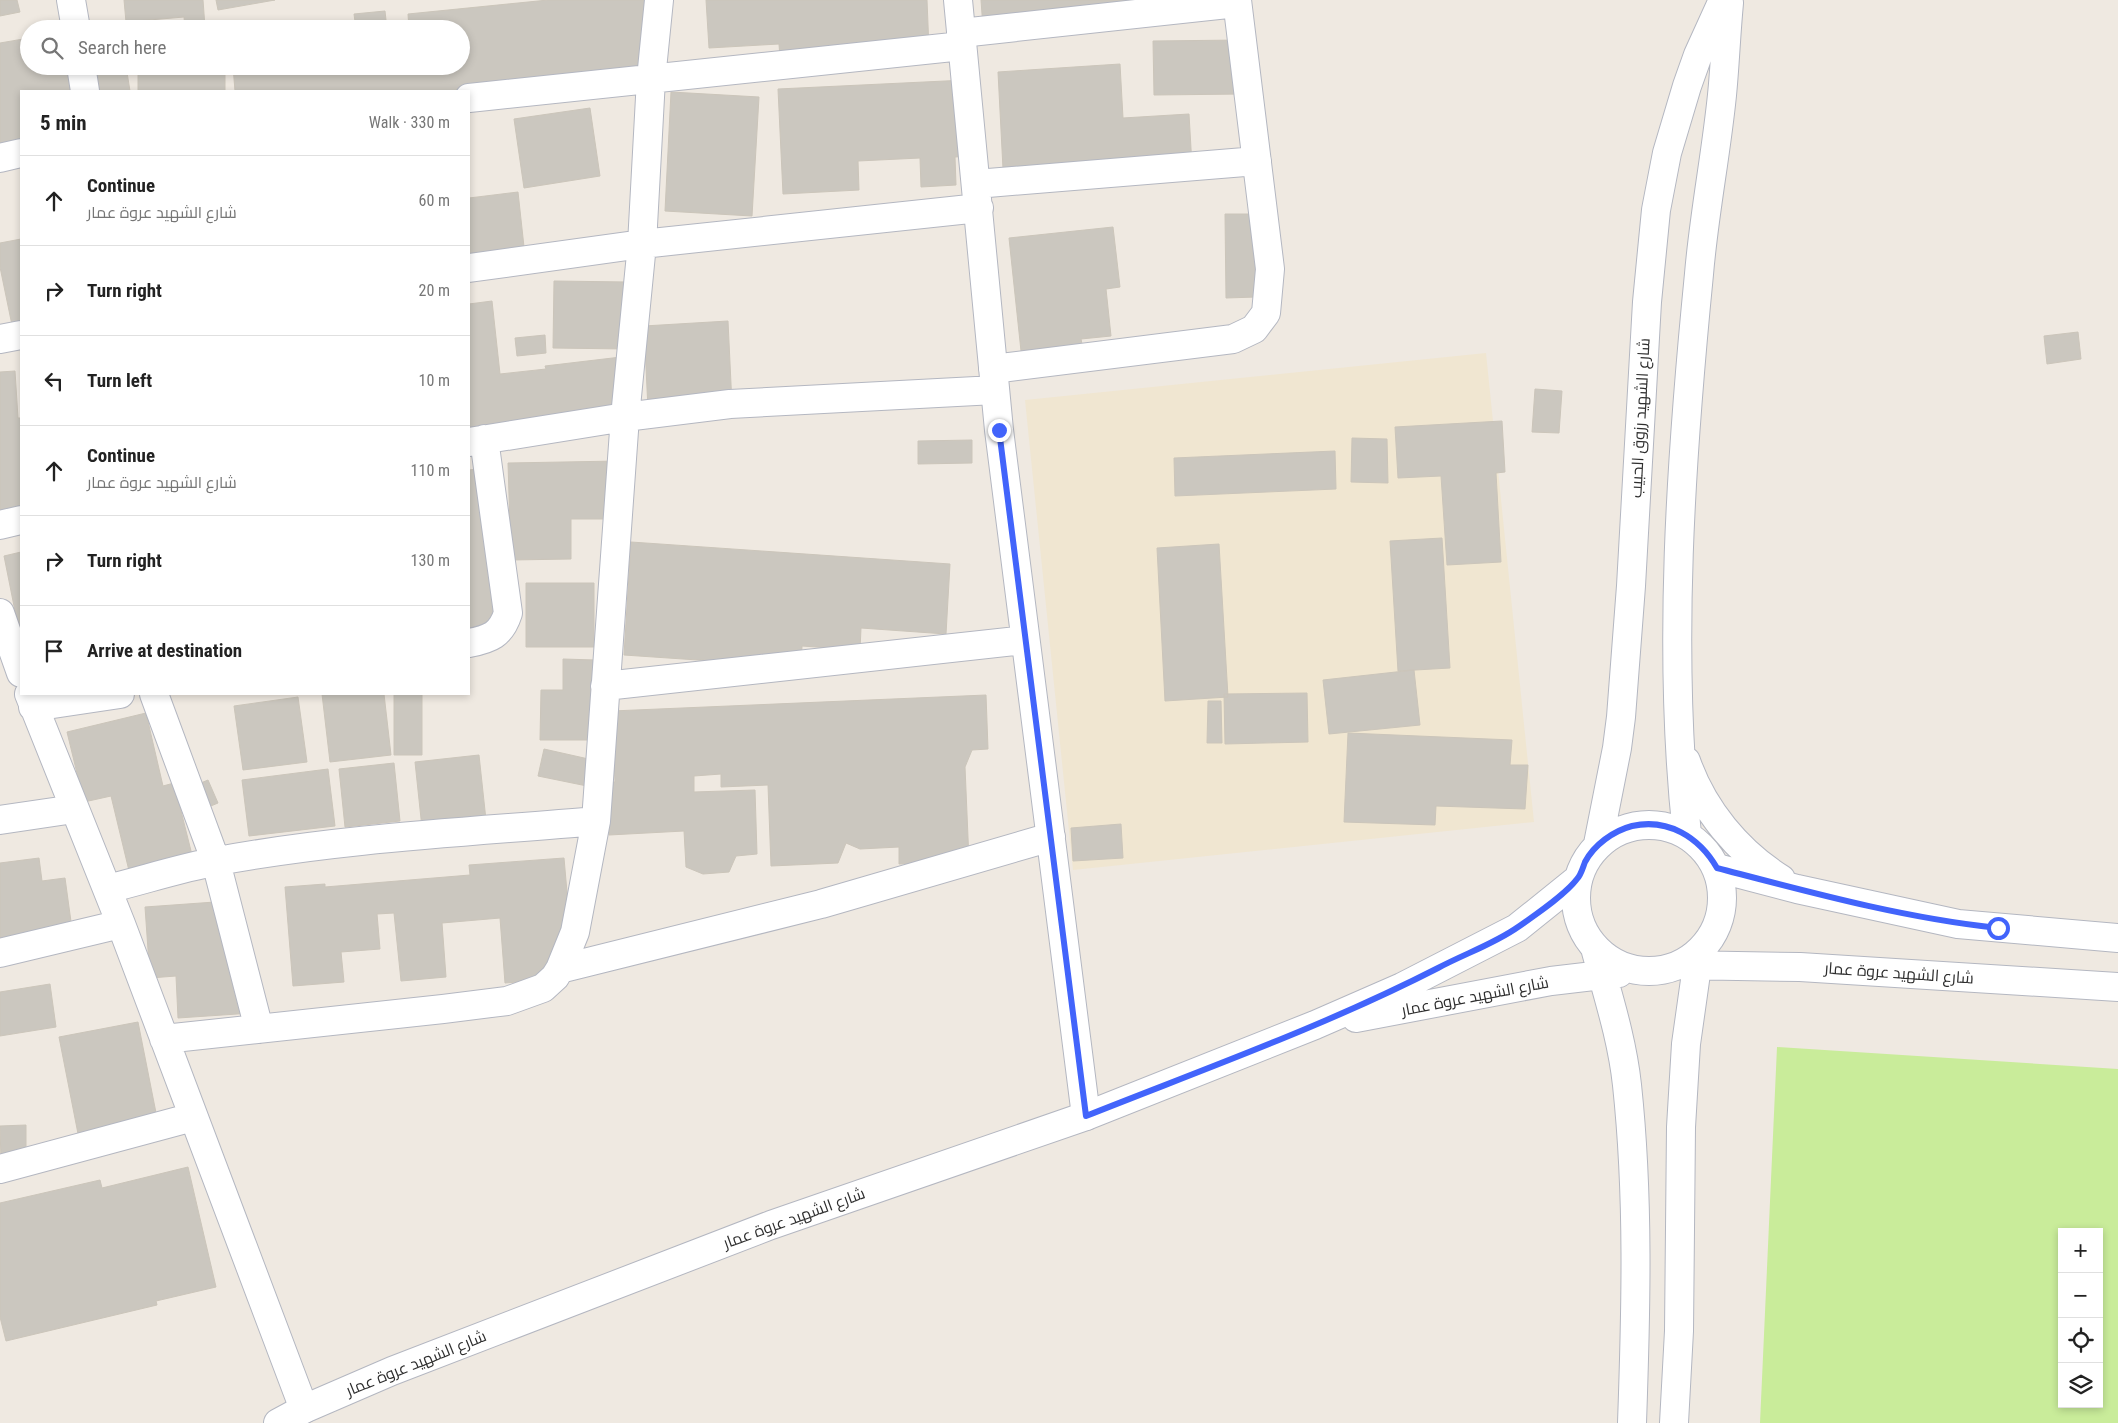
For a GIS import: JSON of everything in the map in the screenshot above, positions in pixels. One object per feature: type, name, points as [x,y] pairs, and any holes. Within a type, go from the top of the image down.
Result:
[{"type":"street","points":[[71,0],[74,20]]},
{"type":"street","points":[[164,1039],[443,1010],[507,1000],[525,996],[543,988],[555,978],[560,969],[575,932],[596,821],[625,417],[642,244],[651,79],[659,0]]},
{"type":"street","points":[[958,0],[994,379],[1025,640],[1086,1116]]},
{"type":"street","name":"شارع الشهيد رزوق الحبيب","points":[[1598,844],[1617,748],[1621,717],[1631,586],[1648,283],[1656,210],[1667,153],[1685,94],[1698,55],[1723,0]]},
{"type":"street","points":[[1686,834],[1680,742],[1678,595],[1685,421],[1706,202],[1722,96],[1729,0]]},
{"type":"street","points":[[470,98],[651,79],[961,40],[1237,2],[1270,270],[1266,314],[1254,329],[1233,338],[994,379],[730,404],[625,417],[476,441],[508,613],[504,625],[495,634],[483,640],[470,643]]},
{"type":"street","points":[[82,75],[85,90]]},
{"type":"street","points":[[0,158],[20,153]]},
{"type":"street","points":[[470,268],[978,196],[1257,161]]},
{"type":"street","points":[[0,339],[20,335]]},
{"type":"street","points":[[0,525],[20,520]]},
{"type":"street","points":[[0,613],[20,670]]},
{"type":"street","points":[[605,686],[1025,640]]},
{"type":"street","points":[[107,695],[31,701],[121,924],[304,1409]]},
{"type":"street","points":[[154,695],[216,862],[260,1029]]},
{"type":"street","points":[[1680,742],[1690,773],[1705,802],[1723,828],[1758,862],[1797,889]]},
{"type":"street","points":[[0,820],[74,809]]},
{"type":"street","points":[[107,890],[216,862],[337,844],[596,821]]},
{"type":"street","points":[[1632,1423],[1636,1233],[1631,1140],[1624,1066],[1595,948],[1582,927],[1576,903],[1578,879],[1586,860],[1598,844],[1614,833],[1631,826],[1650,824],[1669,826],[1686,834],[1709,854],[1717,868],[1722,890],[1721,913],[1713,934],[1692,961],[1681,1128],[1679,1331],[1674,1423]]},
{"type":"street","points":[[560,969],[821,904],[1051,838]]},
{"type":"street","points":[[1717,868],[1797,889],[1958,924],[2118,938]]},
{"type":"street","name":"شارع الشهيد عروة عمار","points":[[278,1423],[304,1409],[392,1371],[771,1225],[1086,1116],[1315,1025],[1402,987],[1517,928],[1578,879]]},
{"type":"street","points":[[0,953],[121,924]]},
{"type":"street","points":[[1595,948],[1613,962],[1635,970],[1658,971],[1692,961]]},
{"type":"street","name":"شارع الشهيد عروة عمار","points":[[1692,961],[2118,987]]},
{"type":"street","name":"شارع الشهيد عروة عمار","points":[[1315,1025],[1551,981],[1635,970]]},
{"type":"street","points":[[0,1169],[193,1117]]},
{"type":"shaded area","points":[[1486,353],[1534,822],[1073,870],[1025,400]]},
{"type":"green space","points":[[1777,1047],[2118,1069],[2118,1423],[1760,1423]]},
{"type":"building","points":[[0,0],[17,0],[20,12],[0,16]]},
{"type":"building","points":[[124,0],[203,0],[204,20],[184,20],[184,17],[126,20]]},
{"type":"building","points":[[216,0],[275,0],[218,10]]},
{"type":"building","points":[[548,0],[656,0],[663,73],[460,90],[235,90],[234,75],[470,75],[470,20],[408,20],[408,14]]},
{"type":"building","points":[[706,0],[927,0],[929,49],[780,58],[779,44],[709,48]]},
{"type":"building","points":[[981,0],[1172,0],[1056,8],[1057,24],[983,28]]},
{"type":"building","points":[[385,11],[386,20],[355,20],[354,14]]},
{"type":"building","points":[[20,40],[20,75],[127,75],[130,90],[20,90],[20,153],[0,157],[0,43]]},
{"type":"building","points":[[1241,40],[1242,94],[1154,95],[1153,41]]},
{"type":"building","points":[[1120,64],[1123,118],[1189,114],[1192,166],[1004,188],[998,72]]},
{"type":"building","points":[[138,75],[225,75],[225,90],[138,90]]},
{"type":"building","points":[[966,80],[969,156],[955,157],[956,185],[921,187],[920,158],[858,161],[859,190],[783,194],[778,89]]},
{"type":"building","points":[[671,92],[759,97],[752,216],[665,211]]},
{"type":"building","points":[[590,108],[600,176],[524,188],[514,119]]},
{"type":"building","points":[[518,192],[525,256],[470,263],[470,198]]},
{"type":"building","points":[[1225,214],[1255,214],[1256,297],[1226,298]]},
{"type":"building","points":[[1113,227],[1120,287],[1106,289],[1111,336],[1081,339],[1082,344],[1021,351],[1009,238]]},
{"type":"building","points":[[20,239],[20,328],[13,330],[0,267],[0,243]]},
{"type":"building","points":[[554,281],[627,282],[626,349],[553,348]]},
{"type":"building","points":[[492,301],[500,374],[546,369],[545,366],[621,357],[628,417],[470,433],[470,304]]},
{"type":"building","points":[[728,321],[732,405],[648,409],[644,326]]},
{"type":"building","points":[[2078,332],[2081,359],[2047,364],[2044,336]]},
{"type":"building","points":[[545,335],[546,353],[517,356],[515,338]]},
{"type":"building","points":[[15,371],[18,418],[20,418],[20,523],[0,525],[0,372]]},
{"type":"building","points":[[1535,389],[1562,391],[1559,433],[1532,432]]},
{"type":"building","points":[[1502,421],[1505,472],[1496,473],[1501,562],[1447,565],[1441,476],[1398,478],[1395,427]]},
{"type":"building","points":[[1352,438],[1387,439],[1388,483],[1351,482]]},
{"type":"building","points":[[972,440],[972,463],[918,464],[918,441]]},
{"type":"building","points":[[1335,451],[1336,489],[1175,496],[1174,458]]},
{"type":"building","points":[[618,461],[619,519],[571,519],[571,559],[511,560],[508,463]]},
{"type":"building","points":[[477,469],[498,639],[470,642],[470,470]]},
{"type":"building","points":[[1442,538],[1450,668],[1398,671],[1390,541]]},
{"type":"building","points":[[631,542],[950,564],[946,634],[861,628],[860,650],[802,646],[801,667],[624,655]]},
{"type":"building","points":[[1219,544],[1228,697],[1165,701],[1157,548]]},
{"type":"building","points":[[20,552],[20,636],[4,556]]},
{"type":"building","points":[[526,583],[594,583],[594,647],[526,647]]},
{"type":"building","points":[[563,659],[595,660],[593,740],[540,740],[541,690],[563,690]]},
{"type":"building","points":[[1414,670],[1420,725],[1329,734],[1323,680]]},
{"type":"building","points":[[1307,693],[1308,742],[1225,744],[1224,694]]},
{"type":"building","points":[[322,695],[384,695],[391,755],[330,762]]},
{"type":"building","points":[[394,695],[422,695],[422,755],[394,755]]},
{"type":"building","points":[[986,695],[988,749],[972,750],[965,767],[969,861],[899,864],[899,847],[860,849],[846,843],[838,863],[771,866],[768,785],[721,787],[721,774],[694,776],[694,792],[755,790],[757,854],[736,856],[729,872],[703,874],[686,867],[684,831],[609,835],[607,782],[615,782],[612,711]]},
{"type":"building","points":[[298,697],[307,762],[243,770],[234,706]]},
{"type":"building","points":[[1208,701],[1221,701],[1222,743],[1207,743]]},
{"type":"building","points":[[146,713],[163,786],[174,783],[194,863],[131,879],[111,796],[84,802],[67,732]]},
{"type":"building","points":[[1348,733],[1512,740],[1510,765],[1528,765],[1525,809],[1436,806],[1435,825],[1344,822]]},
{"type":"building","points":[[544,749],[593,760],[587,786],[538,776]]},
{"type":"building","points":[[479,755],[486,820],[422,828],[415,762]]},
{"type":"building","points":[[394,763],[400,821],[345,827],[339,769]]},
{"type":"building","points":[[328,769],[335,826],[249,836],[242,780]]},
{"type":"building","points":[[208,780],[218,803],[206,808],[196,785]]},
{"type":"building","points":[[1121,824],[1123,858],[1073,861],[1071,828]]},
{"type":"building","points":[[39,858],[42,881],[65,878],[72,929],[0,939],[0,863]]},
{"type":"building","points":[[564,858],[569,915],[579,977],[505,983],[500,918],[442,923],[446,977],[401,981],[394,913],[377,914],[380,949],[341,952],[344,982],[293,986],[285,887],[325,884],[325,887],[470,875],[469,865]]},
{"type":"building","points":[[229,901],[252,1013],[178,1018],[176,976],[150,978],[145,907]]},
{"type":"building","points":[[50,984],[56,1027],[0,1036],[0,992]]},
{"type":"building","points":[[138,1022],[161,1138],[82,1154],[59,1037]]},
{"type":"building","points":[[26,1125],[26,1161],[1,1161],[0,1126]]},
{"type":"building","points":[[188,1167],[216,1287],[156,1301],[157,1305],[6,1341],[0,1317],[0,1203],[100,1180],[102,1188]]},
{"type":"route","points":[[999,430],[1086,1116],[1315,1025],[1402,987],[1474,951],[1517,928],[1555,898],[1578,879],[1586,860],[1598,844],[1614,833],[1631,826],[1650,824],[1669,826],[1686,834],[1709,854],[1717,868],[1797,889],[1908,914],[1958,924],[1998,928]]}]
